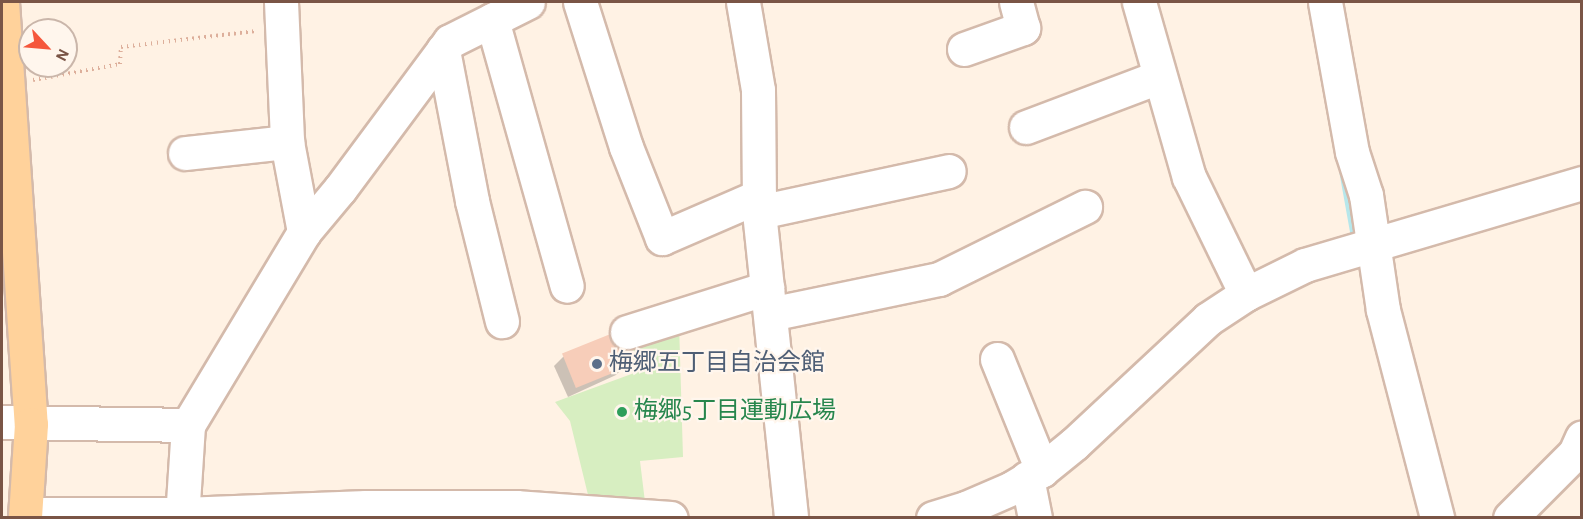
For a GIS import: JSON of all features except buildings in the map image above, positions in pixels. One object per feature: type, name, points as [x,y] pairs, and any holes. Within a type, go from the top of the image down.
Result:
[{"type":"main road","points":[[2,2],[8,86],[16,423],[25,516]]},
{"type":"street","points":[[182,516],[188,425],[304,232],[450,41],[528,2]]},
{"type":"street","points":[[580,2],[626,147],[662,238],[759,204],[949,171]]},
{"type":"street","points":[[743,2],[758,90],[759,204],[791,518]]},
{"type":"street","points":[[964,49],[1023,28],[1016,2]]},
{"type":"street","points":[[1139,2],[1158,77],[1189,177],[1246,294]]},
{"type":"street","points":[[1325,2],[1352,152],[1366,195],[1383,310],[1437,518]]},
{"type":"street","points":[[282,14],[287,142],[304,232]]},
{"type":"street","points":[[492,20],[567,286]]},
{"type":"street","points":[[443,50],[472,201],[502,321]]},
{"type":"street","points":[[1026,127],[1158,77]]},
{"type":"street","points":[[185,153],[287,142]]},
{"type":"street","points":[[933,518],[967,513],[1034,474],[1074,444],[1208,319],[1246,294],[1305,265],[1581,183]]},
{"type":"street","points":[[627,332],[768,301],[939,279],[1085,207]]},
{"type":"street","points":[[997,359],[1034,474],[1035,518]]},
{"type":"street","points":[[16,423],[188,425]]},
{"type":"street","points":[[1510,518],[1575,453],[1581,437]]},
{"type":"street","points":[[25,516],[449,512],[517,507],[671,518]]},
{"type":"path","points":[[8,86],[120,64],[121,46],[282,14]]},
{"type":"green space","name":"梅郷5丁目運動広場","points":[[679,323],[683,457],[640,461],[645,502],[589,499],[570,421],[555,402],[637,372],[627,340]]},
{"type":"waterway","points":[[1342,170],[1355,242]]},
{"type":"place","name":"梅郷五丁目自治会館","points":[[597,364]]},
{"type":"place","name":"梅郷5丁目運動広場","points":[[622,412]]}]
